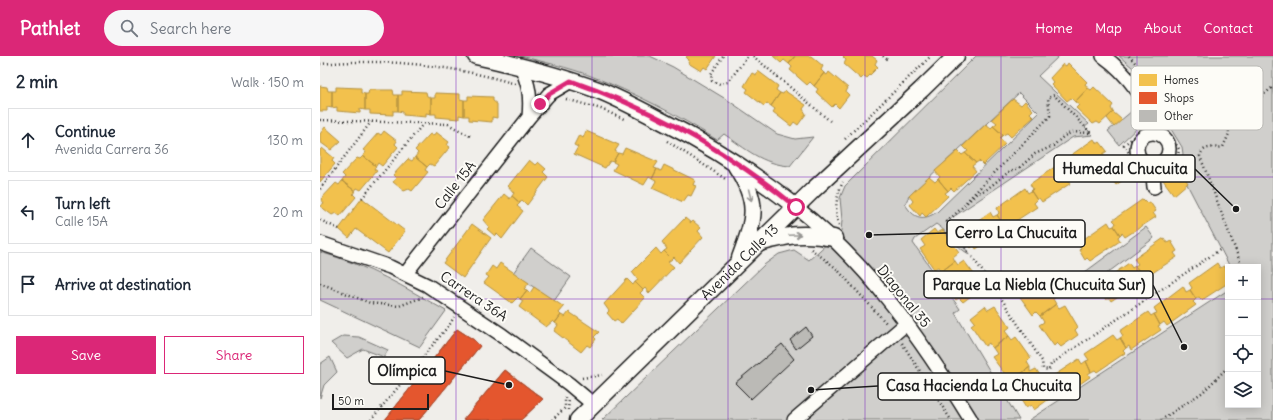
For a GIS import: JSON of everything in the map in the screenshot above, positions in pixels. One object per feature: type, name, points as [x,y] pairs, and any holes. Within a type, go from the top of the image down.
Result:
[{"type":"main road","points":[[476,56],[521,66],[600,91],[696,138],[773,188],[796,207]]},
{"type":"main road","name":"Avenida Calle 13","points":[[572,417],[594,404],[796,207],[956,56]]},
{"type":"main road","points":[[733,161],[746,182],[751,194],[753,207],[752,220],[747,239],[737,264]]},
{"type":"main road","points":[[758,244],[792,234],[837,235]]},
{"type":"street","points":[[1103,56],[1131,82]]},
{"type":"street","points":[[521,66],[530,88],[531,99],[529,117]]},
{"type":"street","name":"Calle 15A","points":[[406,274],[529,117],[549,94],[571,81]]},
{"type":"street","points":[[1154,132],[1159,133],[1167,140],[1170,150],[1166,160],[1157,165],[1152,165],[1146,164],[1139,156],[1137,145],[1143,136],[1154,132]]},
{"type":"street","points":[[1152,165],[1154,187]]},
{"type":"street","name":"Diagonal 35","points":[[796,207],[837,235],[908,323],[971,420]]},
{"type":"street","name":"Carrera 36A","points":[[320,243],[367,258],[406,274],[435,289],[457,303],[569,384],[594,404]]},
{"type":"street","points":[[794,420],[908,323]]},
{"type":"path","points":[[723,56],[711,74],[712,81],[720,84],[728,82],[748,56]]},
{"type":"path","points":[[753,56],[830,121]]},
{"type":"path","points":[[883,56],[889,61]]},
{"type":"path","points":[[1129,56],[1138,66]]},
{"type":"path","points":[[320,64],[340,62],[408,64],[472,72],[530,88]]},
{"type":"path","points":[[1263,94],[1273,87]]},
{"type":"path","points":[[549,94],[601,109],[627,121]]},
{"type":"path","points":[[966,202],[976,194],[999,181],[1010,172],[1019,168],[1035,154],[1053,146],[1064,136],[1073,132],[1091,133],[1054,95],[1051,95],[1048,98],[1050,116],[946,222],[993,286],[1034,348],[1042,361],[1043,369],[1050,370],[1052,364],[1221,250]]},
{"type":"path","points":[[320,120],[448,124],[470,136]]},
{"type":"path","points":[[320,189],[371,122]]},
{"type":"path","points":[[362,198],[423,123]]},
{"type":"path","points":[[1229,130],[1229,134],[1224,147],[1208,147],[1201,152],[1200,156],[1241,264]]},
{"type":"path","points":[[660,137],[730,182]]},
{"type":"path","points":[[837,235],[837,197],[844,181]]},
{"type":"path","points":[[320,220],[339,229]]},
{"type":"path","points":[[792,234],[818,255]]},
{"type":"path","points":[[320,283],[370,303],[399,306],[423,298],[435,289]]},
{"type":"path","points":[[371,420],[450,324],[456,310],[457,303]]},
{"type":"path","points":[[1161,420],[1203,392],[1225,370]]},
{"type":"path","points":[[569,384],[566,388],[569,395],[572,417]]},
{"type":"shaded area","points":[[520,56],[650,56],[673,67],[729,101],[777,134],[795,139],[813,137],[790,166],[780,165],[755,155],[724,134],[717,140],[686,121],[655,105],[591,76]]},
{"type":"shaded area","points":[[976,56],[1059,56],[1038,76],[1089,124],[1085,127],[1093,135],[1073,137],[947,221],[969,254],[959,247],[945,231],[936,224],[915,239],[913,243],[960,309],[955,313],[1019,420],[602,420],[764,265],[779,254],[794,250],[809,260],[841,231],[842,220],[840,198],[845,186]],"holes":[[[1019,93],[1039,113],[937,212],[927,217],[919,217],[908,209],[905,204],[909,196]]]},
{"type":"shaded area","points":[[1119,56],[1273,56],[1273,420],[1029,420],[1225,292],[1225,408],[1261,408],[1261,264],[1228,264],[1177,165],[1183,154],[1182,147],[1171,130],[1263,130],[1263,66],[1131,66]]},
{"type":"shaded area","points":[[1131,112],[1131,130],[1135,130],[1119,145],[1108,131]]},
{"type":"shaded area","points":[[1146,227],[1154,238],[1090,286],[1081,275]]},
{"type":"shaded area","points":[[531,248],[571,277],[554,301],[513,273]]},
{"type":"shaded area","points":[[320,252],[370,270],[446,311],[420,347],[320,300]]},
{"type":"shaded area","points":[[343,336],[359,337],[388,350],[384,357],[363,349],[347,358],[331,343]]},
{"type":"shaded area","points":[[330,357],[337,372],[324,385],[320,398],[320,364]]},
{"type":"building: Homes","points":[[716,56],[707,69],[704,67],[701,71],[688,63],[689,60],[686,57]]},
{"type":"building: Homes","points":[[773,56],[795,56],[789,64],[784,60],[781,63]]},
{"type":"building: Homes","points":[[795,56],[811,56],[823,66],[821,70],[824,73],[814,86],[810,82],[807,85],[790,70],[792,67],[789,64]]},
{"type":"building: Homes","points":[[872,56],[877,60],[875,64],[878,67],[867,78],[864,76],[861,79],[844,64],[846,60],[843,57]]},
{"type":"building: Homes","points":[[1068,63],[1087,82],[1085,84],[1088,88],[1075,102],[1071,98],[1067,101],[1051,84],[1053,82],[1050,78],[1063,64],[1066,66]]},
{"type":"building: Homes","points":[[758,71],[778,86],[776,90],[780,93],[771,106],[767,103],[764,106],[746,92],[748,89],[744,86],[752,73],[756,75]]},
{"type":"building: Homes","points":[[829,72],[848,88],[846,92],[849,95],[839,108],[835,104],[832,107],[816,92],[818,89],[814,86],[824,73],[827,75]]},
{"type":"building: Homes","points":[[320,86],[327,87],[328,91],[332,91],[332,108],[327,107],[327,111],[320,111]]},
{"type":"building: Homes","points":[[336,87],[361,88],[361,93],[365,94],[365,110],[360,109],[360,113],[337,111],[337,107],[332,108],[332,91],[336,91]]},
{"type":"building: Homes","points":[[1094,87],[1113,105],[1111,108],[1113,112],[1100,124],[1097,122],[1093,124],[1076,108],[1079,105],[1075,102],[1088,88],[1091,90]]},
{"type":"building: Homes","points":[[369,90],[393,90],[394,95],[398,95],[398,111],[393,111],[393,115],[370,114],[370,110],[365,110],[365,94],[368,94]]},
{"type":"building: Homes","points":[[402,91],[426,92],[427,96],[431,98],[431,114],[426,113],[426,117],[403,115],[403,112],[398,111],[398,95],[402,95]]},
{"type":"building: Homes","points":[[785,91],[806,105],[803,109],[806,114],[798,125],[794,122],[791,126],[773,112],[775,109],[771,106],[780,93],[783,94]]},
{"type":"building: Homes","points":[[435,93],[460,94],[460,99],[464,100],[464,116],[459,115],[459,119],[436,117],[436,114],[431,114],[431,98],[435,98]]},
{"type":"building: Homes","points":[[468,96],[493,97],[493,101],[497,104],[497,118],[492,117],[492,122],[469,120],[469,116],[464,116],[464,100],[468,100]]},
{"type":"building: Homes","points":[[1013,99],[1021,105],[1025,101],[1033,110],[1030,113],[1034,117],[1011,137],[1007,133],[1003,135],[993,126],[997,123],[992,119]]},
{"type":"building: Homes","points":[[1113,112],[1122,120],[1114,127],[1107,118]]},
{"type":"building: Homes","points":[[986,124],[991,128],[993,126],[1003,135],[1000,138],[1005,144],[983,165],[979,161],[976,163],[965,153],[968,151],[963,146]]},
{"type":"building: Homes","points":[[325,127],[341,141],[331,150],[320,142],[320,134]]},
{"type":"building: Homes","points":[[384,131],[397,141],[395,144],[398,147],[382,166],[378,163],[376,166],[363,156],[366,152],[363,150],[378,133],[381,135]]},
{"type":"building: Homes","points":[[586,131],[619,145],[615,151],[618,153],[613,162],[610,161],[605,168],[574,154],[578,147],[574,145],[579,135],[583,138]]},
{"type":"building: Homes","points":[[436,132],[449,142],[447,145],[450,147],[434,166],[430,164],[427,167],[415,157],[418,153],[415,150],[430,134],[433,136]]},
{"type":"building: Homes","points":[[1094,139],[1097,144],[1100,142],[1107,151],[1103,154],[1106,158],[1076,178],[1074,175],[1071,177],[1065,167],[1067,165],[1064,160]]},
{"type":"building: Homes","points":[[322,148],[334,158],[332,161],[335,164],[320,182],[320,150]]},
{"type":"building: Homes","points":[[625,148],[658,162],[654,168],[657,169],[652,179],[649,177],[644,185],[613,170],[617,164],[613,162],[618,153],[622,154]]},
{"type":"building: Homes","points":[[958,151],[962,155],[965,153],[976,163],[972,166],[976,171],[954,191],[951,188],[948,191],[938,179],[940,177],[935,171]]},
{"type":"building: Homes","points":[[363,156],[376,166],[374,169],[377,171],[361,190],[357,188],[355,191],[342,181],[345,177],[342,174],[357,158],[360,159]]},
{"type":"building: Homes","points":[[415,157],[427,167],[425,170],[428,172],[412,191],[409,189],[404,191],[393,182],[396,178],[393,175],[408,159],[412,161]]},
{"type":"building: Homes","points":[[529,160],[535,165],[538,162],[546,169],[543,172],[548,177],[527,205],[522,200],[520,203],[512,196],[514,193],[508,186]]},
{"type":"building: Homes","points":[[1059,164],[1062,169],[1065,167],[1071,177],[1068,179],[1071,183],[1042,202],[1039,198],[1037,200],[1031,191],[1033,189],[1030,184]]},
{"type":"building: Homes","points":[[664,165],[695,180],[693,185],[696,186],[691,196],[688,195],[683,202],[652,188],[656,181],[652,179],[657,169],[661,171]]},
{"type":"building: Homes","points":[[1179,168],[1188,183],[1174,195],[1163,180]]},
{"type":"building: Homes","points":[[1122,170],[1127,177],[1116,185],[1111,178]]},
{"type":"building: Homes","points":[[929,177],[935,182],[938,179],[948,191],[945,193],[948,196],[926,217],[922,213],[920,216],[910,205],[913,201],[909,196]]},
{"type":"building: Homes","points":[[342,181],[355,191],[353,194],[356,197],[340,216],[336,213],[332,215],[320,206],[324,203],[321,199],[336,183],[339,185]]},
{"type":"building: Homes","points":[[1025,188],[1028,193],[1031,191],[1037,200],[1034,203],[1037,207],[1008,226],[1006,223],[1003,224],[997,215],[999,213],[997,208]]},
{"type":"building: Homes","points":[[504,194],[510,199],[512,196],[520,203],[517,206],[523,211],[502,239],[497,234],[495,236],[487,229],[489,227],[483,220]]},
{"type":"building: Homes","points":[[362,198],[405,231],[388,253],[356,229],[349,238],[339,229]]},
{"type":"building: Homes","points":[[1143,199],[1147,203],[1150,202],[1156,211],[1153,213],[1156,217],[1125,237],[1122,233],[1120,235],[1114,226],[1116,223],[1113,220]]},
{"type":"building: Homes","points":[[990,212],[993,217],[997,215],[1003,224],[1000,227],[1003,231],[976,249],[974,245],[971,248],[963,237],[967,235],[964,230]]},
{"type":"building: Homes","points":[[685,218],[691,223],[693,221],[701,228],[698,231],[703,237],[679,263],[674,257],[672,259],[664,251],[667,249],[662,242]]},
{"type":"building: Homes","points":[[1108,222],[1111,227],[1114,226],[1120,235],[1118,237],[1120,241],[1090,261],[1087,258],[1085,260],[1079,250],[1081,248],[1078,243]]},
{"type":"building: Homes","points":[[472,224],[491,238],[463,278],[443,263]]},
{"type":"building: Homes","points":[[934,229],[937,233],[943,230],[959,252],[953,257],[955,261],[942,271],[938,267],[934,269],[920,249],[925,246],[921,240]]},
{"type":"building: Homes","points":[[1164,238],[1167,243],[1171,241],[1177,251],[1174,253],[1177,257],[1146,277],[1144,274],[1142,275],[1135,266],[1138,264],[1134,259]]},
{"type":"building: Homes","points":[[656,248],[661,254],[664,251],[672,259],[668,262],[674,267],[649,293],[645,288],[643,290],[635,282],[638,280],[632,272]]},
{"type":"building: Homes","points":[[955,261],[958,265],[964,261],[980,282],[976,285],[979,290],[963,302],[959,298],[956,300],[941,280],[946,277],[942,271]]},
{"type":"building: Homes","points":[[500,263],[529,283],[524,289],[527,290],[520,299],[518,297],[512,303],[484,283],[489,277],[486,275],[492,266],[496,269]]},
{"type":"building: Homes","points":[[1129,263],[1132,268],[1135,266],[1142,275],[1139,277],[1141,281],[1111,301],[1109,298],[1106,300],[1100,290],[1102,289],[1099,284]]},
{"type":"building: Homes","points":[[1217,263],[1220,268],[1224,266],[1225,268],[1225,285],[1202,300],[1199,297],[1196,299],[1190,290],[1192,288],[1189,283]]},
{"type":"building: Homes","points":[[1034,274],[1036,278],[1041,275],[1057,296],[1053,299],[1056,304],[1040,316],[1036,312],[1033,315],[1018,294],[1023,291],[1019,285]]},
{"type":"building: Homes","points":[[627,279],[633,285],[635,282],[643,290],[640,293],[645,298],[621,324],[617,319],[614,321],[607,313],[609,311],[604,304]]},
{"type":"building: Homes","points":[[1183,286],[1186,292],[1190,290],[1196,299],[1193,302],[1196,305],[1167,326],[1164,322],[1160,325],[1154,314],[1157,313],[1154,308]]},
{"type":"building: Homes","points":[[534,287],[564,307],[559,313],[561,315],[555,323],[553,321],[546,327],[519,307],[523,301],[520,299],[527,290],[530,293]]},
{"type":"building: Homes","points":[[1056,304],[1059,308],[1065,305],[1078,327],[1075,330],[1078,335],[1061,347],[1057,343],[1054,346],[1039,325],[1044,322],[1040,316]]},
{"type":"building: Homes","points":[[985,306],[988,310],[995,306],[1010,327],[1005,331],[1009,336],[992,348],[989,343],[985,346],[971,325],[975,322],[971,317]]},
{"type":"building: Homes","points":[[569,312],[599,332],[594,337],[596,339],[590,347],[587,345],[581,352],[554,331],[558,325],[555,323],[561,315],[565,317]]},
{"type":"building: Homes","points":[[1148,312],[1151,316],[1154,314],[1161,330],[1131,350],[1129,346],[1126,348],[1120,338],[1123,336],[1120,331]]},
{"type":"building: Homes","points":[[1113,335],[1117,340],[1120,338],[1126,348],[1123,351],[1125,353],[1097,372],[1095,370],[1091,372],[1086,361],[1089,360],[1085,354]]},
{"type":"building: Homes","points":[[1009,336],[1012,340],[1016,337],[1031,358],[1027,362],[1030,367],[1014,379],[1010,375],[1007,377],[992,357],[997,354],[993,348]]},
{"type":"building: Homes","points":[[1079,359],[1082,364],[1086,361],[1091,372],[1088,374],[1090,377],[1064,395],[1062,391],[1059,394],[1053,385],[1057,382],[1053,376]]},
{"type":"building: Homes","points":[[1030,367],[1030,372],[1036,369],[1050,391],[1046,394],[1049,399],[1034,410],[1031,405],[1026,408],[1013,387],[1018,384],[1014,379]]},
{"type":"building: Shops","points":[[457,329],[474,340],[480,346],[419,420],[385,420]]},
{"type":"building: Shops","points":[[457,329],[474,340],[480,346],[419,420],[385,420]]},
{"type":"building: Shops","points":[[505,370],[543,399],[521,420],[463,420]]},
{"type":"building: Shops","points":[[505,370],[543,399],[521,420],[463,420]]},
{"type":"building: Other","points":[[806,327],[812,336],[796,349],[790,340]]},
{"type":"building: Other","points":[[782,344],[794,359],[751,399],[735,383]]},
{"type":"place","name":"Humedal Chucuita","points":[[1236,209]]},
{"type":"place","name":"Cerro La Chucuita","points":[[869,235]]},
{"type":"place","name":"Parque La Niebla (Chucuita Sur)","points":[[1184,347]]},
{"type":"place","name":"Olímpica","points":[[509,385]]},
{"type":"place","name":"Casa Hacienda La Chucuita","points":[[811,390]]},
{"type":"route","points":[[540,104],[549,94],[571,81],[600,91],[696,138],[756,176],[796,207]]}]
